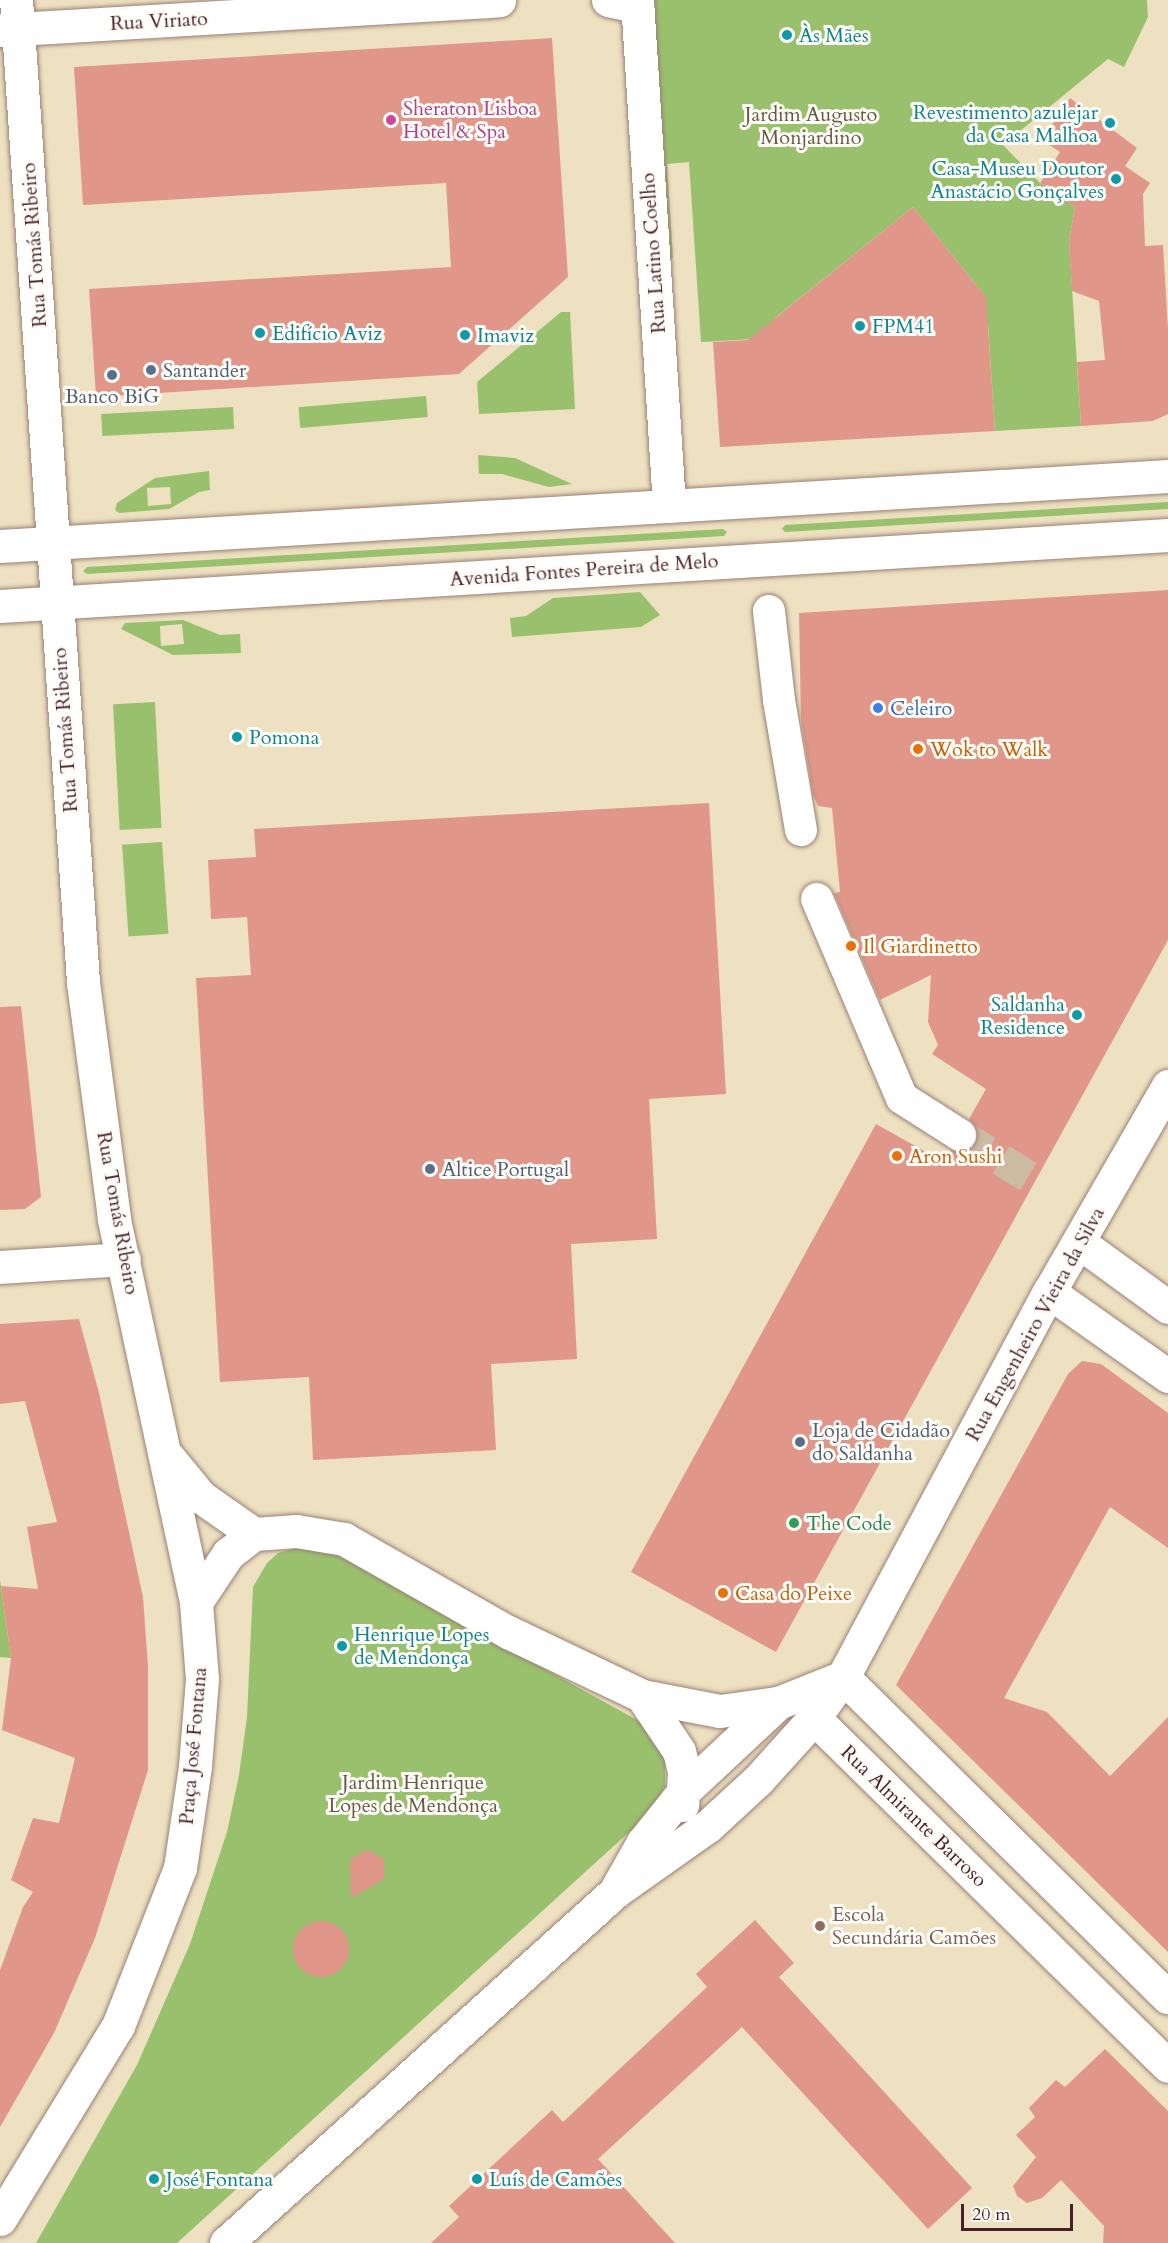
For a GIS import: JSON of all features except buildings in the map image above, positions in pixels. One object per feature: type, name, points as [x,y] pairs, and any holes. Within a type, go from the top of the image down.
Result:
[{"type":"street","name":"Rua Viriato","points":[[11,20],[499,0]]},
{"type":"street","name":"Rua Latino Coelho","points":[[627,2],[669,506]]},
{"type":"street","name":"Rua Tomás Ribeiro","points":[[11,20],[53,543],[83,982],[114,1218],[196,1602]]},
{"type":"street","points":[[0,546],[1168,476]]},
{"type":"street","name":"Avenida Fontes Pereira de Melo","points":[[0,606],[1168,535]]},
{"type":"street","points":[[769,611],[779,700],[801,830]]},
{"type":"street","points":[[817,899],[902,1098],[960,1135]]},
{"type":"street","name":"Rua Engenheiro Vieira da Silva","points":[[814,1718],[843,1677],[1049,1292],[1080,1243],[1168,1086]]},
{"type":"street","points":[[1080,1243],[1168,1307]]},
{"type":"street","points":[[0,1267],[124,1260]]},
{"type":"street","points":[[1049,1292],[1168,1376]]},
{"type":"street","points":[[165,1454],[201,1497],[254,1534]]},
{"type":"street","points":[[196,1602],[228,1554],[254,1534],[296,1532],[344,1539],[508,1632],[642,1696],[720,1711],[778,1703],[843,1677],[1168,1997]]},
{"type":"street","name":"Praça José Fontana","points":[[0,2219],[118,2026],[180,1868],[195,1766],[202,1679],[196,1602]]},
{"type":"street","points":[[642,1696],[679,1751],[684,1791],[680,1813],[650,1870]]},
{"type":"street","points":[[616,1891],[643,1842],[684,1791],[778,1703]]},
{"type":"street","points":[[226,2243],[616,1891],[650,1870],[716,1819],[814,1718]]},
{"type":"street","name":"Rua Almirante Barroso","points":[[814,1718],[1168,2066]]},
{"type":"green space","name":"Jardim Augusto Monjardino","points":[[647,0],[1147,0],[1148,17],[1124,67],[1108,59],[1003,145],[1040,183],[1075,207],[1069,241],[1081,426],[995,431],[988,325],[938,328],[982,292],[913,207],[775,318],[789,337],[701,342],[689,162],[667,164],[673,258],[664,259]]},
{"type":"green space","points":[[561,312],[570,312],[575,409],[479,414],[477,382]]},
{"type":"green space","points":[[426,396],[428,417],[300,428],[298,407]]},
{"type":"green space","points":[[233,407],[234,429],[102,436],[101,414]]},
{"type":"green space","points":[[478,455],[515,458],[572,484],[549,487],[502,474],[479,474]]},
{"type":"green space","points":[[209,471],[210,490],[199,492],[169,509],[119,513],[115,510],[117,503],[155,478]],"holes":[[[170,487],[171,504],[148,506],[147,488]]]},
{"type":"green space","points":[[1168,502],[1168,509],[785,532],[782,529],[785,525]]},
{"type":"green space","points":[[723,529],[727,532],[724,536],[87,574],[83,571],[87,567]]},
{"type":"green space","points":[[640,592],[660,615],[641,627],[512,637],[510,618],[526,616],[553,598]]},
{"type":"green space","points":[[183,620],[220,635],[240,634],[241,653],[173,655],[121,629],[125,623]],"holes":[[[182,624],[184,644],[161,646],[160,626]]]},
{"type":"green space","points":[[155,702],[162,828],[120,830],[113,704]]},
{"type":"green space","points":[[162,842],[168,934],[129,937],[122,845]]},
{"type":"green space","name":"Jardim Henrique Lopes de Mendonça","points":[[306,1545],[334,1552],[646,1725],[665,1756],[665,1787],[649,1814],[177,2243],[36,2243],[137,2065],[190,1944],[227,1832],[239,1775],[247,1717],[253,1587],[267,1563],[278,1553]]},
{"type":"green space","points":[[0,1581],[1,1586],[11,1658],[0,1657]]},
{"type":"tunnel","points":[[960,1135],[1034,1180]]},
{"type":"place","name":"Às Mães","points":[[787,35]]},
{"type":"place","name":"Sheraton Lisboa Hotel & Spa","points":[[391,120]]},
{"type":"place","name":"Revestimento azulejar da Casa Malhoa","points":[[1110,123]]},
{"type":"place","name":"Casa-Museu Doutor Anastácio Gonçalves","points":[[1116,179]]},
{"type":"place","name":"FPM41","points":[[860,326]]},
{"type":"place","name":"Edifício Aviz","points":[[260,333]]},
{"type":"place","name":"Imaviz","points":[[465,335]]},
{"type":"place","name":"Santander","points":[[151,370]]},
{"type":"place","name":"Banco BiG","points":[[112,375]]},
{"type":"place","name":"Celeiro","points":[[878,708]]},
{"type":"place","name":"Pomona","points":[[237,737]]},
{"type":"place","name":"Wok to Walk","points":[[918,749]]},
{"type":"place","name":"Il Giardinetto","points":[[851,946]]},
{"type":"place","name":"Saldanha Residence","points":[[1077,1015]]},
{"type":"place","name":"Aron Sushi","points":[[897,1156]]},
{"type":"place","name":"Altice Portugal","points":[[430,1169]]},
{"type":"place","name":"Loja de Cidadão do Saldanha","points":[[800,1442]]},
{"type":"place","name":"The Code","points":[[794,1523]]},
{"type":"place","name":"Casa do Peixe","points":[[723,1593]]},
{"type":"place","name":"Henrique Lopes de Mendonça","points":[[342,1646]]},
{"type":"place","name":"Escola Secundária Camões","points":[[820,1926]]},
{"type":"place","name":"José Fontana","points":[[154,2179]]},
{"type":"place","name":"Luís de Camões","points":[[477,2179]]}]
